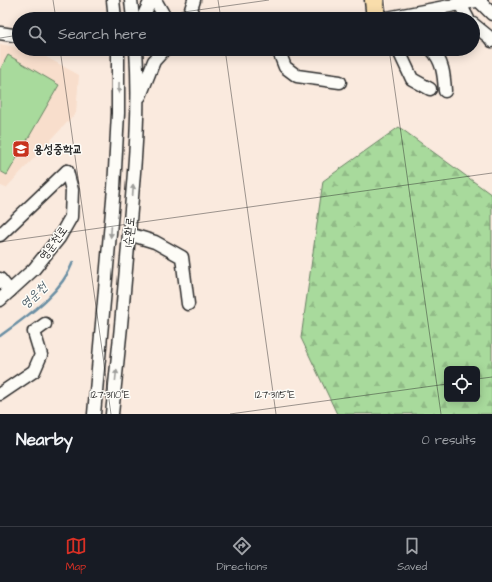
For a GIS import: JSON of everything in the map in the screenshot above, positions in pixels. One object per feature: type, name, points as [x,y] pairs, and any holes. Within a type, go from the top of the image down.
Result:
[{"type":"highway","points":[[374,0],[380,12]]},
{"type":"highway","points":[[380,0],[383,12]]},
{"type":"street","points":[[113,0],[114,12]]},
{"type":"street","points":[[131,0],[133,12]]},
{"type":"street","points":[[145,12],[151,0]]},
{"type":"street","points":[[154,0],[162,12]]},
{"type":"street","points":[[190,12],[194,0]]},
{"type":"street","points":[[427,12],[479,0],[492,14]]},
{"type":"street","points":[[460,4],[464,12]]},
{"type":"street","points":[[480,30],[492,41]]},
{"type":"street","points":[[0,33],[12,35]]},
{"type":"street","name":"1순환로","points":[[94,414],[114,188],[118,113],[118,56]]},
{"type":"street","name":"1순환로","points":[[115,413],[129,234],[137,105],[136,56]]},
{"type":"street","points":[[137,105],[154,61],[159,56]]},
{"type":"street","points":[[281,56],[286,67],[297,76],[340,82]]},
{"type":"street","points":[[401,56],[412,79],[430,89]]},
{"type":"street","points":[[439,56],[444,71],[445,91]]},
{"type":"street","name":"영운천로","points":[[0,235],[68,171],[72,190],[71,217],[59,238],[34,269],[0,300]]},
{"type":"street","points":[[129,234],[155,242],[182,257],[188,304]]},
{"type":"street","points":[[0,280],[10,291]]},
{"type":"street","points":[[0,394],[34,371],[41,355],[34,332],[45,324]]},
{"type":"shaded area","name":"용성중학교","points":[[0,44],[12,47],[12,56],[44,56],[79,75],[76,113],[6,188],[0,187]]},
{"type":"green space","points":[[8,55],[59,85],[7,175],[0,171],[0,70]]},
{"type":"green space","points":[[399,127],[492,195],[492,414],[337,414],[301,338],[323,181]]},
{"type":"waterway","name":"영운천","points":[[0,336],[42,304],[52,294],[68,274],[73,262]]},
{"type":"place","name":"용성중학교","points":[[21,149]]}]
